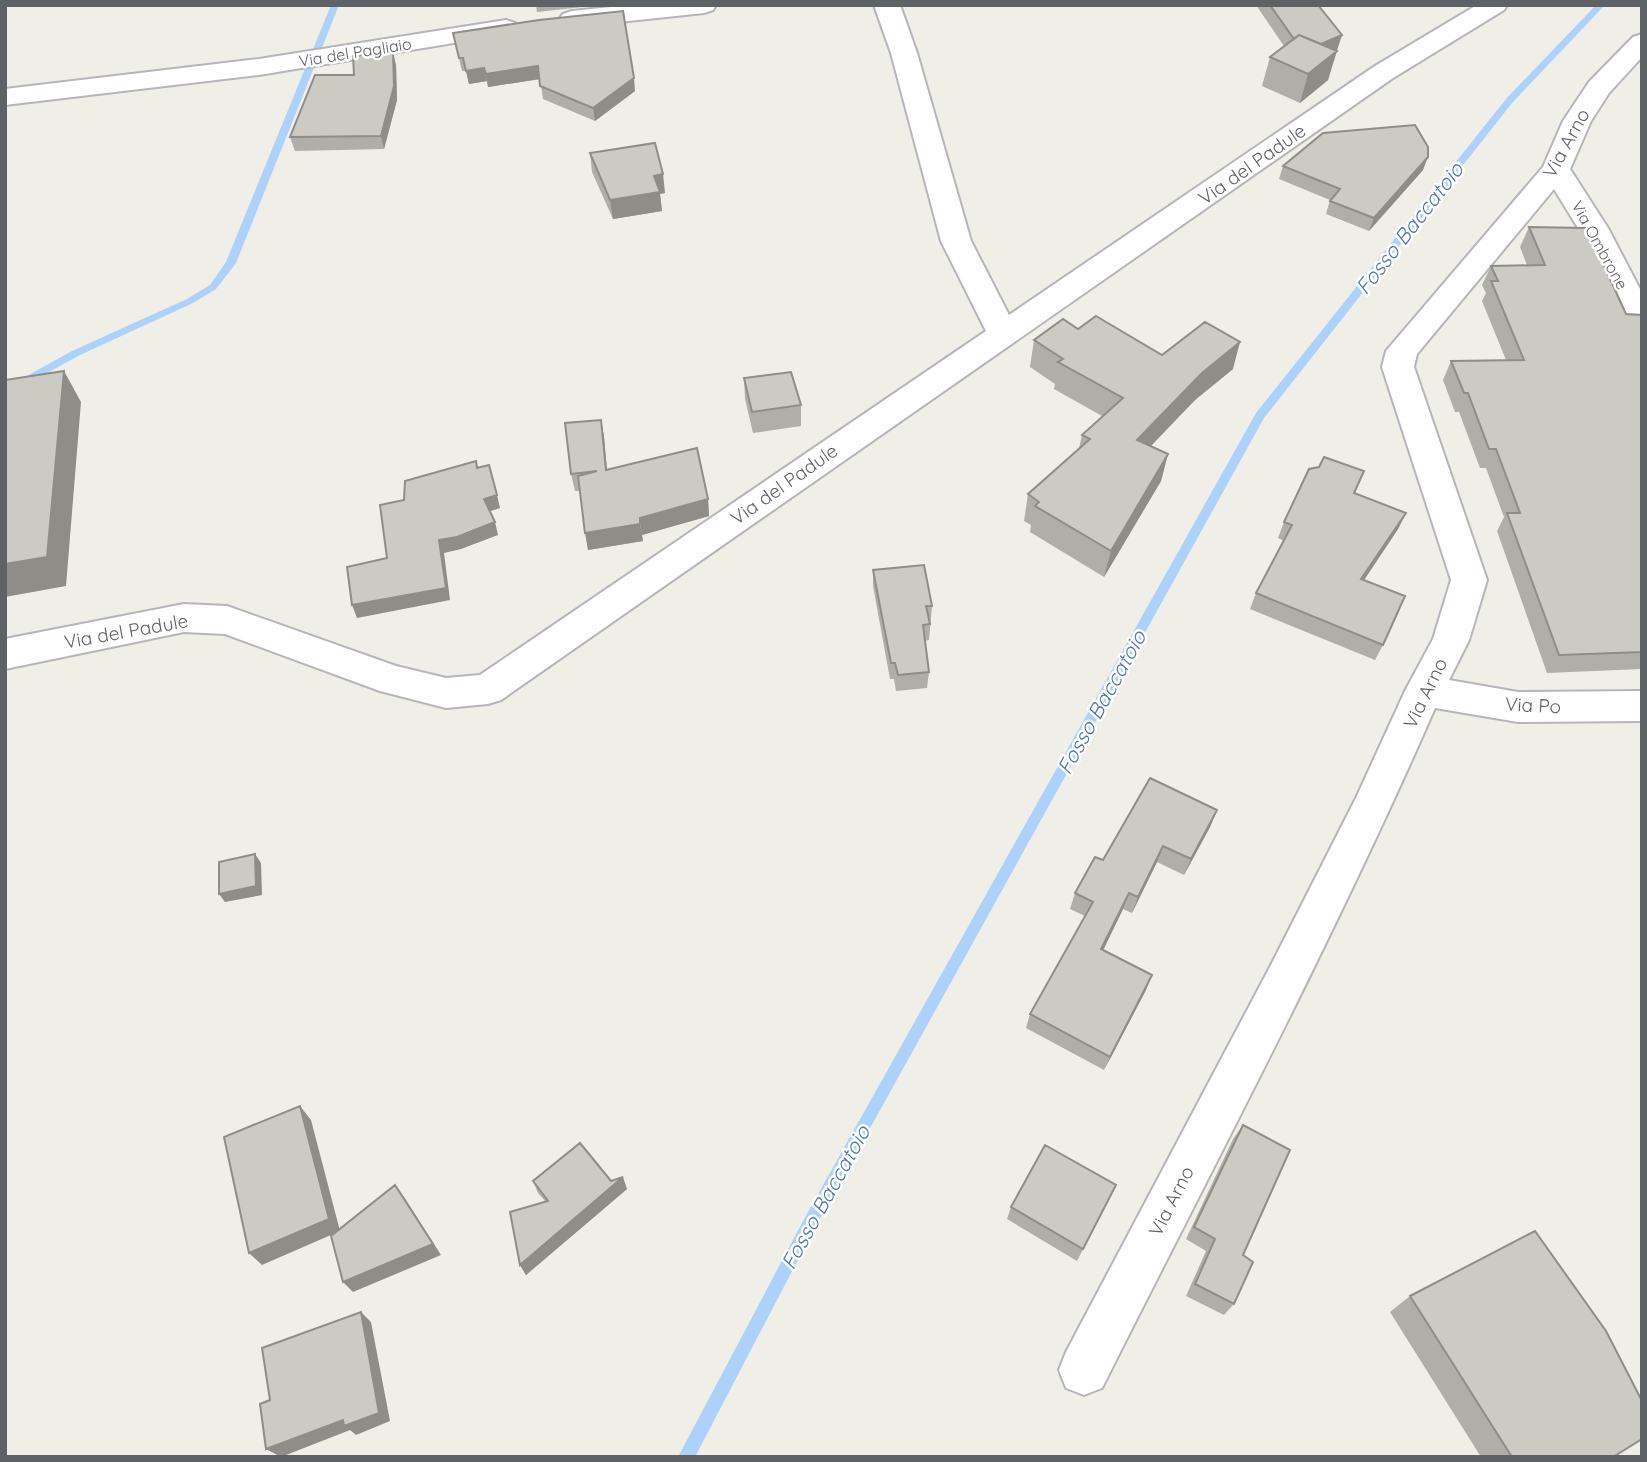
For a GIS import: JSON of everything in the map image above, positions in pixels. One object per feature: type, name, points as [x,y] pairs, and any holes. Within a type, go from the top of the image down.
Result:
[{"type":"street","name":"Via del Pagliaio","points":[[5,97],[299,61],[541,23],[704,5]]},
{"type":"street","points":[[887,5],[904,53],[956,241],[1003,333]]},
{"type":"street","name":"Via del Padule","points":[[5,654],[184,618],[228,620],[393,680],[446,692],[488,689],[1384,72],[1495,5]]},
{"type":"street","name":"Via Arno","points":[[1084,1370],[1292,968],[1451,640],[1469,580],[1398,367],[1402,351],[1556,169],[1577,121],[1598,88],[1642,42]]},
{"type":"street","name":"Via Ombrone","points":[[1556,169],[1594,228],[1642,323]]},
{"type":"street","name":"Via Po","points":[[1424,691],[1518,707],[1642,706]]},
{"type":"building","points":[[1270,5],[1318,5],[1342,35],[1321,44],[1299,35],[1294,39]]},
{"type":"building","points":[[623,11],[634,78],[593,108],[540,86],[538,66],[486,74],[484,68],[466,71],[463,58],[459,58],[453,33],[539,20]]},
{"type":"building","points":[[1299,35],[1337,51],[1308,74],[1270,57]]},
{"type":"building","points":[[393,52],[394,86],[381,136],[290,137],[315,75],[354,75],[353,56]]},
{"type":"building","points":[[1415,125],[1428,147],[1428,157],[1374,218],[1330,201],[1340,189],[1283,166],[1323,133]]},
{"type":"building","points":[[655,143],[663,174],[654,176],[660,192],[610,200],[590,153]]},
{"type":"building","points":[[1529,227],[1587,228],[1626,314],[1642,315],[1642,652],[1559,655],[1507,513],[1520,513],[1496,449],[1489,449],[1468,393],[1464,393],[1451,361],[1524,360],[1491,281],[1498,281],[1491,266],[1545,265]]},
{"type":"building","points":[[1096,316],[1162,355],[1205,322],[1240,342],[1202,373],[1137,440],[1168,454],[1111,551],[1035,506],[1039,502],[1028,494],[1090,439],[1082,435],[1123,398],[1058,362],[1063,359],[1034,340],[1063,319],[1078,329]]},
{"type":"building","points":[[64,371],[47,557],[5,564],[5,380]]},
{"type":"building","points":[[791,372],[801,405],[752,412],[744,378]]},
{"type":"building","points":[[601,420],[606,470],[697,448],[708,499],[640,518],[640,524],[585,533],[578,476],[597,471],[571,474],[565,423]]},
{"type":"building","points":[[1324,457],[1364,471],[1354,493],[1406,513],[1361,579],[1405,596],[1383,645],[1256,593],[1292,525],[1284,522],[1309,469],[1319,467]]},
{"type":"building","points":[[476,461],[477,468],[489,465],[497,495],[484,499],[495,522],[457,537],[439,540],[446,588],[352,605],[347,567],[387,558],[380,505],[404,500],[405,481]]},
{"type":"building","points":[[924,565],[932,606],[926,606],[930,624],[923,625],[929,672],[898,675],[895,663],[891,663],[873,570]]},
{"type":"building","points":[[1150,778],[1217,810],[1191,859],[1163,846],[1138,897],[1129,893],[1101,949],[1152,975],[1110,1057],[1030,1014],[1093,902],[1075,893],[1095,857],[1103,860]]},
{"type":"building","points":[[255,854],[256,886],[219,894],[219,862]]},
{"type":"building","points":[[300,1106],[329,1219],[249,1253],[224,1137]]},
{"type":"building","points":[[1243,1125],[1290,1150],[1243,1255],[1253,1262],[1234,1304],[1195,1284],[1215,1239],[1194,1227]]},
{"type":"building","points":[[580,1143],[611,1181],[623,1177],[520,1265],[510,1212],[548,1201],[533,1181]]},
{"type":"building","points":[[1045,1145],[1116,1185],[1083,1249],[1011,1207]]},
{"type":"building","points":[[395,1185],[433,1244],[343,1282],[331,1236]]},
{"type":"building","points":[[1535,1231],[1606,1331],[1642,1401],[1642,1439],[1613,1457],[1512,1457],[1410,1296]]},
{"type":"building","points":[[361,1312],[379,1413],[344,1426],[343,1420],[266,1449],[260,1404],[270,1400],[262,1348]]},
{"type":"waterway","points":[[5,393],[76,353],[190,301],[213,287],[231,263],[335,5]]},
{"type":"waterway","name":"Fosso Baccatoio","points":[[686,1457],[808,1226],[1260,416],[1509,101],[1601,5]]}]
